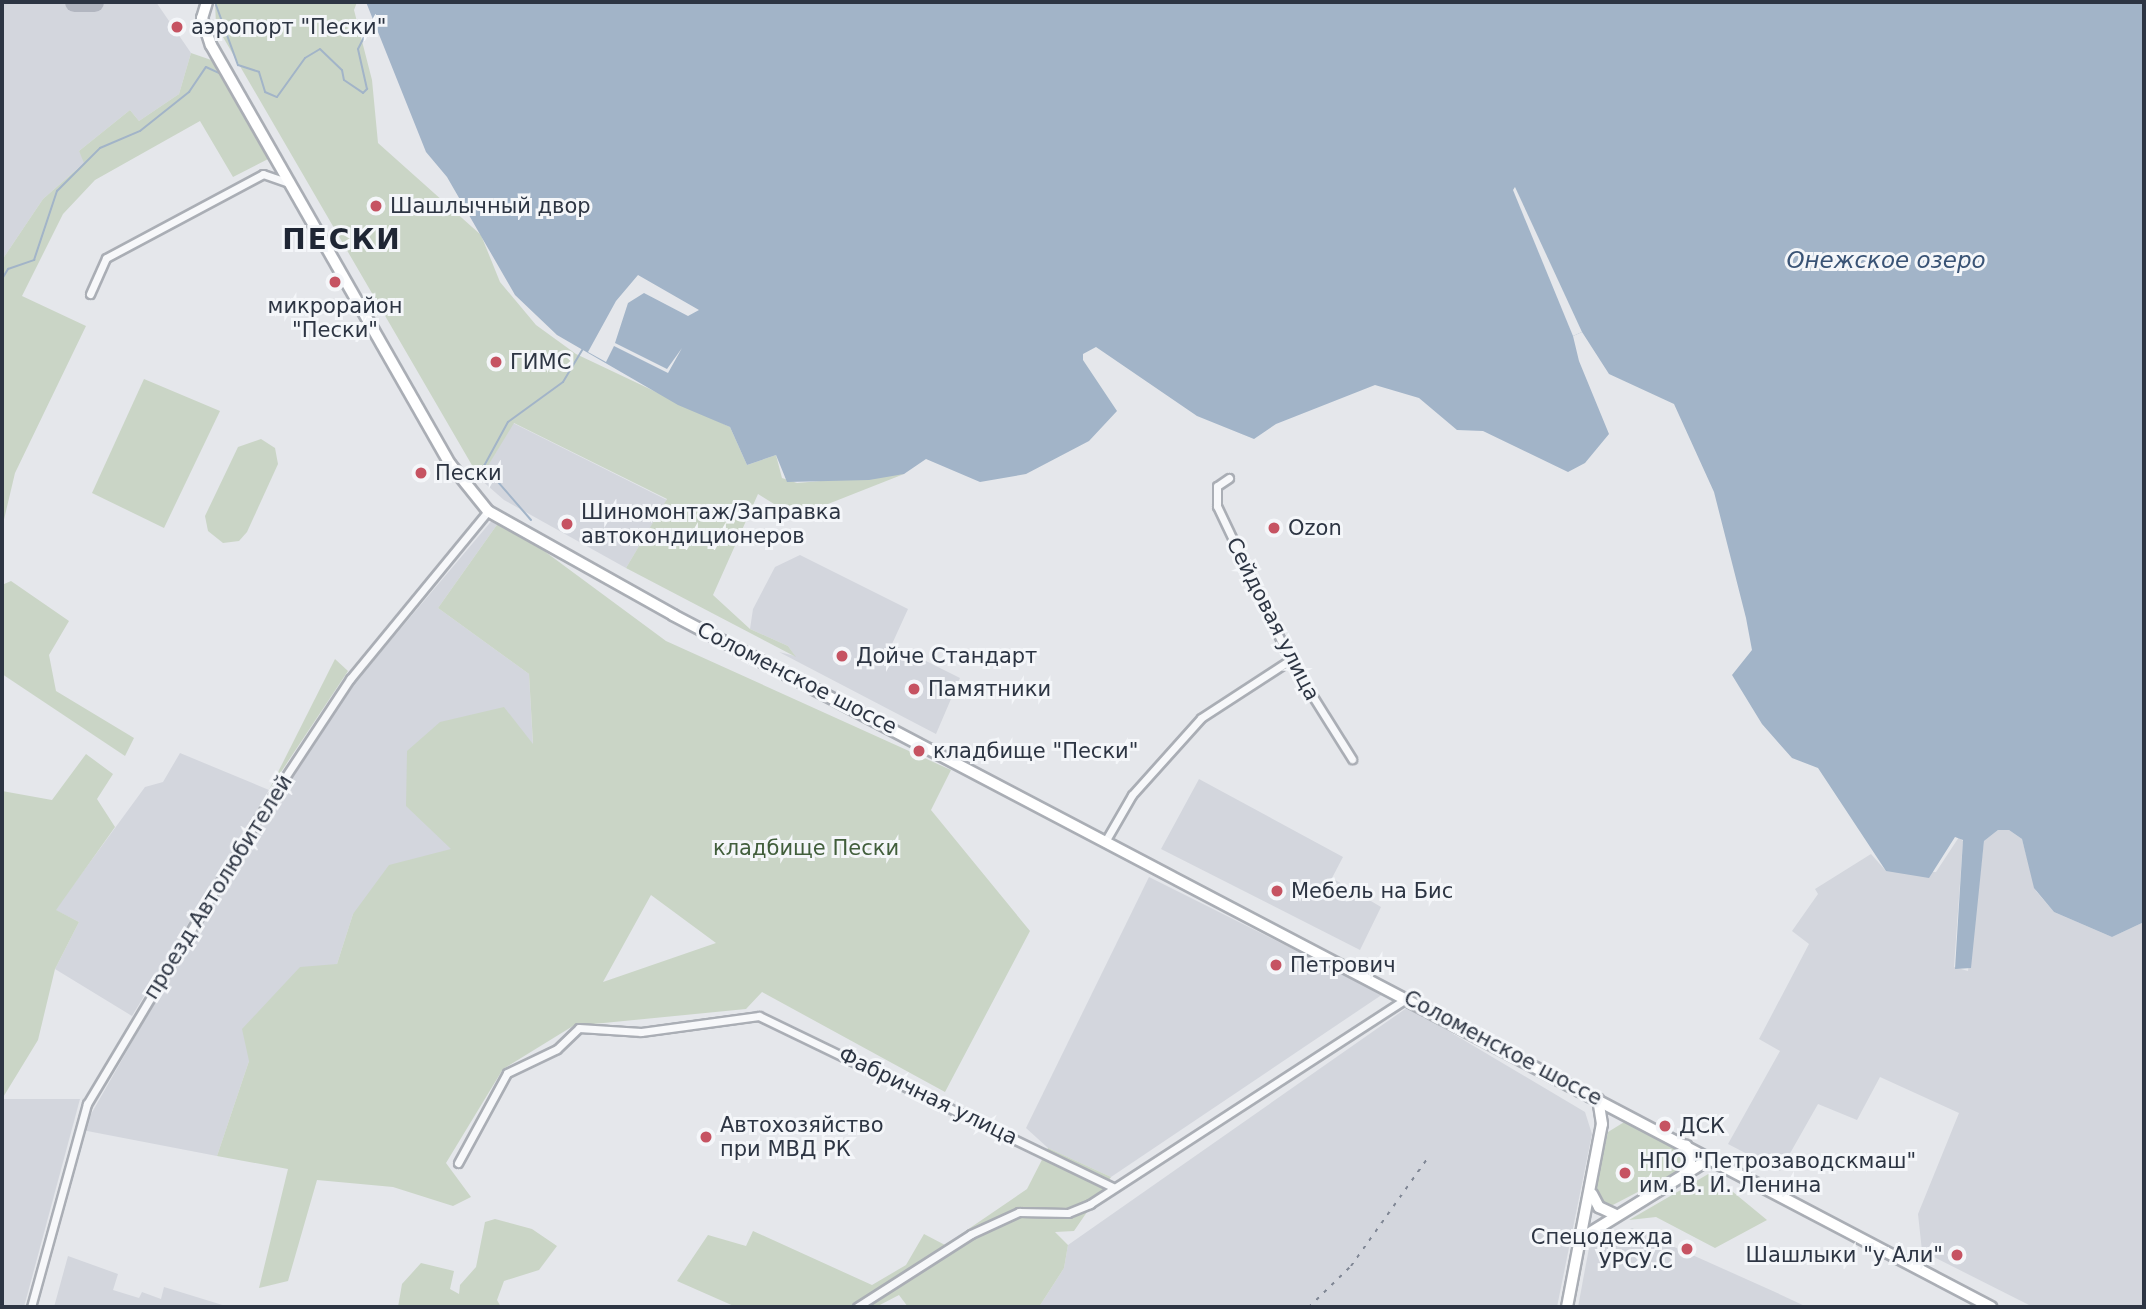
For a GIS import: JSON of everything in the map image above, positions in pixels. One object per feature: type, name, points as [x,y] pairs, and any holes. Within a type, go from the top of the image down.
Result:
[{"type":"main road","name":"Соломенское шоссе","points":[[207,2],[205,33],[451,465],[488,511],[673,615],[1408,997],[1991,1307]]},
{"type":"main road","points":[[1567,1307],[1602,1124],[1597,1097]]},
{"type":"main road","points":[[1602,1124],[1629,1115]]},
{"type":"main road","points":[[1684,1174],[1690,1161],[1686,1145]]},
{"type":"main road","points":[[1580,1239],[1614,1214],[1711,1158]]},
{"type":"main road","points":[[1591,1190],[1594,1203],[1614,1214]]},
{"type":"street","points":[[90,294],[106,258],[263,174],[289,183]]},
{"type":"street","name":"Сейдовая улица","points":[[1229,478],[1217,486],[1217,506],[1290,660],[1352,759]]},
{"type":"street","name":"проезд Автолюбителей","points":[[31,1307],[87,1104],[255,823],[350,679],[488,511]]},
{"type":"street","points":[[1106,840],[1148,775],[1201,718],[1290,660]]},
{"type":"street","points":[[857,1307],[971,1234],[1019,1212],[1068,1213],[1113,1187],[1408,997]]},
{"type":"street","name":"Фабричная улица","points":[[458,1163],[507,1073],[557,1049],[579,1028],[641,1032],[759,1016],[1113,1187]]},
{"type":"shaded area","points":[[2,2],[156,2],[191,53],[179,94],[139,121],[130,110],[79,151],[85,162],[43,199],[2,260]]},
{"type":"shaded area","points":[[513,423],[667,500],[626,568],[504,500],[480,479]]},
{"type":"shaded area","points":[[494,518],[501,519],[438,608],[529,674],[533,746],[452,849],[353,914],[337,964],[249,1061],[217,1156],[82,1130],[210,905],[353,685]]},
{"type":"shaded area","points":[[800,555],[908,609],[892,644],[960,678],[936,734],[779,652],[795,656],[788,646],[750,629],[753,609],[775,567]]},
{"type":"shaded area","points":[[180,753],[269,790],[132,1016],[55,969],[79,922],[55,910],[145,787],[163,782]]},
{"type":"shaded area","points":[[1199,779],[1343,857],[1332,878],[1381,907],[1360,950],[1161,849]]},
{"type":"shaded area","points":[[1998,830],[2009,830],[2022,839],[2036,891],[2054,912],[2112,937],[2144,922],[2144,1307],[2033,1307],[1922,1251],[1918,1214],[1959,1113],[1880,1077],[1857,1120],[1818,1104],[1780,1171],[1728,1144],[1780,1051],[1759,1039],[1809,944],[1792,931],[1818,894],[1815,889],[1871,854],[1886,871],[1936,872],[1959,837],[1963,841],[1954,967],[1968,971],[1984,841]]},
{"type":"shaded area","points":[[1149,877],[1383,994],[1111,1177],[1048,1148],[1026,1128]]},
{"type":"shaded area","points":[[1408,1007],[1585,1112],[1592,1134],[1557,1307],[1039,1307],[1064,1268],[1068,1245]]},
{"type":"shaded area","points":[[2,1099],[80,1099],[24,1307],[2,1307]]},
{"type":"shaded area","points":[[1632,1228],[1807,1307],[1578,1307],[1589,1248]]},
{"type":"shaded area","points":[[68,1256],[118,1274],[113,1290],[139,1298],[142,1292],[161,1299],[164,1287],[229,1307],[54,1307]]},
{"type":"green space","points":[[215,2],[357,2],[354,10],[372,80],[378,143],[481,235],[500,282],[536,325],[576,354],[730,427],[747,465],[776,455],[782,478],[797,483],[904,474],[795,517],[758,494],[713,595],[750,629],[788,646],[796,657],[626,568],[667,499],[514,423],[480,479],[216,25]]},
{"type":"green space","points":[[191,53],[217,62],[270,158],[233,177],[200,121],[95,180],[63,214],[22,296],[86,326],[15,473],[2,528],[2,260],[43,199],[84,163],[79,151],[130,110],[139,121],[179,94]]},
{"type":"green space","points":[[144,379],[220,411],[164,528],[92,493]]},
{"type":"green space","points":[[261,439],[275,448],[278,464],[247,532],[239,541],[223,543],[208,531],[205,516],[238,447]]},
{"type":"green space","name":"кладбище Пески","points":[[501,519],[666,641],[951,770],[931,810],[1030,931],[945,1092],[762,992],[746,1009],[573,1026],[503,1069],[446,1163],[471,1197],[453,1206],[393,1187],[317,1180],[288,1281],[259,1288],[288,1169],[217,1156],[249,1061],[242,1029],[300,967],[337,964],[353,914],[389,865],[451,849],[406,806],[407,751],[440,722],[504,707],[533,744],[529,674],[438,608]],"holes":[[[651,895],[716,943],[603,982]]]},
{"type":"green space","points":[[11,581],[69,621],[49,655],[56,691],[134,738],[125,756],[2,674],[2,585]]},
{"type":"green space","points":[[335,659],[348,671],[269,790]]},
{"type":"green space","points":[[86,754],[113,774],[97,799],[115,827],[56,910],[79,922],[55,969],[38,1040],[2,1099],[2,791],[52,800]]},
{"type":"green space","points":[[1626,1121],[1681,1150],[1685,1160],[1680,1170],[1609,1207],[1595,1190],[1608,1132]]},
{"type":"green space","points":[[1048,1148],[1111,1177],[1074,1231],[1055,1232],[1068,1245],[1064,1268],[1039,1307],[908,1307],[899,1295],[876,1307],[736,1307],[677,1281],[708,1235],[746,1246],[753,1231],[872,1285],[906,1265],[924,1234],[945,1245],[1027,1189]]},
{"type":"green space","points":[[1710,1173],[1767,1220],[1715,1248],[1656,1217],[1629,1220]]},
{"type":"green space","points":[[495,1219],[532,1229],[557,1246],[539,1270],[504,1281],[497,1300],[501,1307],[398,1307],[402,1284],[421,1263],[454,1271],[450,1289],[459,1294],[460,1285],[476,1267],[485,1222]]},
{"type":"water","name":"Онежское озеро","points":[[366,2],[2144,2],[2144,922],[2112,937],[2054,912],[2034,888],[2022,839],[2009,830],[1998,830],[1984,841],[1971,968],[1955,969],[1963,840],[1955,837],[1929,878],[1886,871],[1818,768],[1792,758],[1762,724],[1732,675],[1752,650],[1746,618],[1714,492],[1674,404],[1609,374],[1582,332],[1573,336],[1579,361],[1609,434],[1585,463],[1568,472],[1483,431],[1457,430],[1419,398],[1375,385],[1276,424],[1254,439],[1197,416],[1096,347],[1083,354],[1083,360],[1117,411],[1089,441],[1026,474],[980,482],[926,459],[904,474],[869,480],[787,482],[776,455],[747,465],[730,427],[678,405],[557,335],[515,295],[447,177],[426,152]]},
{"type":"pier","points":[[1515,187],[1582,332],[1573,336],[1513,190]]},
{"type":"pier","points":[[638,275],[699,310],[688,316],[644,293],[628,303],[615,343],[667,369],[682,348],[668,373],[614,346],[606,362],[588,352],[616,301]]},
{"type":"waterway","points":[[216,5],[238,65],[259,72],[265,92],[277,97],[305,58],[320,49],[342,70],[344,80],[363,93],[367,89],[358,49],[372,21]]},
{"type":"waterway","points":[[2,279],[8,269],[34,260],[57,191],[100,148],[140,131],[189,92],[206,67],[219,73]]},
{"type":"waterway","points":[[531,520],[484,466],[508,422],[563,382],[583,349]]},
{"type":"taxiway","points":[[74,2],[94,2]]},
{"type":"railway","points":[[1309,1307],[1351,1266],[1430,1155]]},
{"type":"place","name":"аэропорт \"Пески\"","points":[[177,27]]},
{"type":"place","name":"Шашлычный двор","points":[[376,206]]},
{"type":"place","name":"микрорайон \"Пески\"","points":[[335,282]]},
{"type":"place","name":"ГИМС","points":[[496,362]]},
{"type":"place","name":"Пески","points":[[421,473]]},
{"type":"place","name":"Шиномонтаж/Заправка автокондиционеров","points":[[567,524]]},
{"type":"place","name":"Ozon","points":[[1274,528]]},
{"type":"place","name":"Дойче Стандарт","points":[[842,656]]},
{"type":"place","name":"Памятники","points":[[914,689]]},
{"type":"place","name":"кладбище \"Пески\"","points":[[919,751]]},
{"type":"place","name":"Мебель на Бис","points":[[1277,891]]},
{"type":"place","name":"Петрович","points":[[1276,965]]},
{"type":"place","name":"ДСК","points":[[1665,1126]]},
{"type":"place","name":"Автохозяйство при МВД РК","points":[[706,1137]]},
{"type":"place","name":"НПО \"Петрозаводскмаш\" им. В. И. Ленина","points":[[1625,1173]]},
{"type":"place","name":"Спецодежда УРСУ.С","points":[[1687,1249]]},
{"type":"place","name":"Шашлыки \"у Али\"","points":[[1957,1255]]},
{"type":"district","name":"ПЕСКИ","points":[[342,240]]}]
